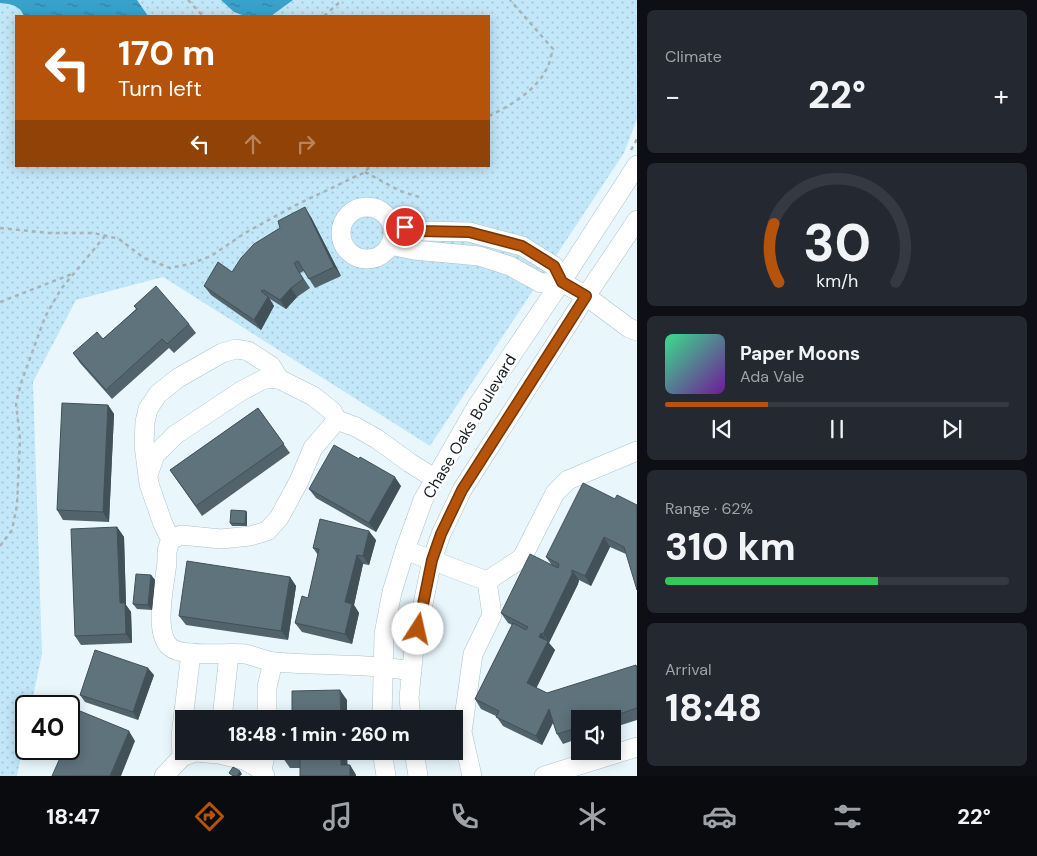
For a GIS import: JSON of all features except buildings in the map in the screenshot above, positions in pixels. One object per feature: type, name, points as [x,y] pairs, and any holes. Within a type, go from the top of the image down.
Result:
[{"type":"street","name":"Chase Oaks Boulevard","points":[[382,710],[384,634],[392,592],[423,500],[434,478],[478,406],[562,282],[637,165]]},
{"type":"street","points":[[362,207],[374,207],[384,213],[391,222],[393,234],[390,245],[384,253],[376,257],[366,259],[357,257],[349,252],[341,237],[341,228],[344,220],[352,211],[362,207]]},
{"type":"street","name":"Chase Oaks Boulevard","points":[[410,710],[409,698],[414,648],[432,560],[441,534],[462,490],[637,220]]},
{"type":"street","points":[[391,222],[420,231],[469,232],[522,246],[554,266],[562,282]]},
{"type":"street","points":[[390,245],[414,250],[479,256],[510,266],[540,282],[562,282],[586,296],[629,328],[637,331]]},
{"type":"street","points":[[279,378],[272,366],[248,351],[236,349],[222,353],[178,378],[158,394],[148,409],[144,422],[144,445],[148,472],[153,498],[170,540],[166,551],[167,562],[161,613],[164,641],[172,649],[179,652],[245,654],[273,662],[383,666],[412,671]]},
{"type":"street","points":[[148,472],[155,455],[176,434],[241,391],[264,379],[279,378],[313,396],[332,410],[337,420],[370,435],[434,478]]},
{"type":"street","points":[[170,540],[181,535],[221,539],[267,532],[279,518],[299,482],[313,448],[337,420]]},
{"type":"street","points":[[487,581],[522,558],[555,493],[568,480],[637,452]]},
{"type":"street","points":[[405,550],[487,581]]},
{"type":"street","points":[[472,776],[462,732],[473,654],[492,615],[487,581]]},
{"type":"street","points":[[184,710],[191,652]]},
{"type":"street","points":[[223,710],[229,654]]},
{"type":"street","points":[[266,710],[267,687],[273,662]]},
{"type":"street","points":[[544,776],[637,747]]},
{"type":"street","points":[[164,776],[179,760]]},
{"type":"street","points":[[244,760],[264,773],[265,760]]},
{"type":"street","points":[[383,760],[386,776]]},
{"type":"street","points":[[415,760],[418,776]]},
{"type":"path","points":[[188,0],[203,15]]},
{"type":"path","points":[[325,15],[342,0]]},
{"type":"path","points":[[490,116],[528,92],[547,69],[553,49],[510,0]]},
{"type":"path","points":[[0,228],[49,233],[94,233],[120,239],[144,258],[170,268],[190,264],[210,256],[245,233],[294,206],[365,172],[369,167]]},
{"type":"path","points":[[365,172],[400,192],[422,198]]},
{"type":"path","points":[[0,546],[12,530],[17,505],[20,473],[20,439],[16,403],[21,383],[46,317],[60,289],[105,236]]},
{"type":"path","points":[[0,302],[73,274]]},
{"type":"shaded area","points":[[0,0],[637,0],[637,119],[624,153],[430,446],[163,277],[76,300],[33,382],[42,654],[33,695],[15,695],[15,760],[20,760],[17,776],[0,776]]},
{"type":"water","points":[[0,0],[137,0],[147,15],[23,15],[17,7],[11,4],[0,3]]},
{"type":"water","points":[[221,0],[293,0],[272,15],[242,15],[234,12]]},
{"type":"route","points":[[405,227],[420,231],[469,232],[522,246],[554,266],[562,282],[586,296],[462,490],[441,534],[432,560],[418,629]]}]
